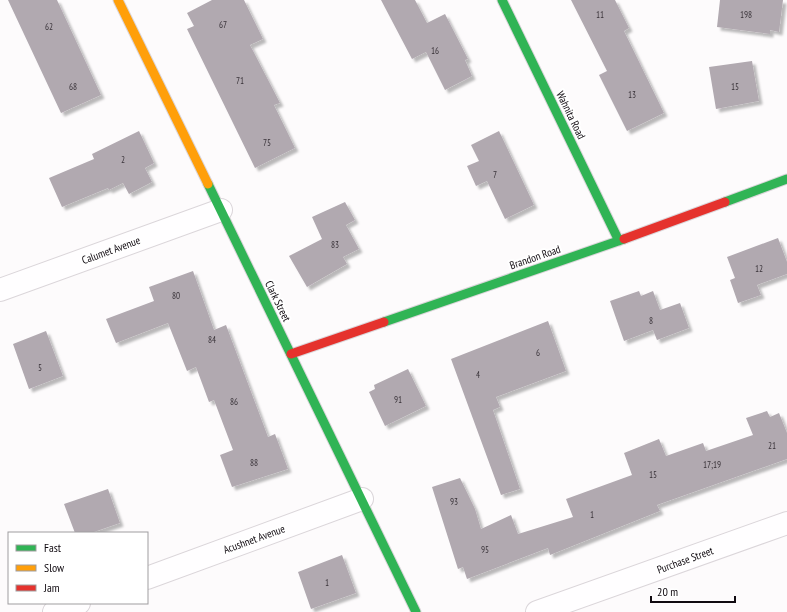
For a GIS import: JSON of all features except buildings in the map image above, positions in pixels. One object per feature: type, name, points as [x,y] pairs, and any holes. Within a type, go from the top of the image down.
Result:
[{"type":"street","name":"Clark Street","points":[[118,0],[416,612]]},
{"type":"street","name":"Wahnita Road","points":[[502,0],[619,241]]},
{"type":"street","name":"Brandon Road","points":[[291,354],[619,241],[787,179]]},
{"type":"street","name":"Calumet Avenue","points":[[0,290],[221,210]]},
{"type":"street","name":"Acushnet Avenue","points":[[148,578],[362,499]]},
{"type":"street","name":"Purchase Street","points":[[537,612],[787,523]]},
{"type":"street","points":[[54,612],[76,604]]},
{"type":"traffic: fast","points":[[502,0],[619,241]]},
{"type":"traffic: fast","points":[[725,202],[787,179]]},
{"type":"traffic: fast","points":[[208,184],[416,612]]},
{"type":"traffic: fast","points":[[384,322],[624,239]]},
{"type":"traffic: slow","points":[[118,0],[208,184]]},
{"type":"traffic: jam","points":[[624,239],[725,202]]},
{"type":"traffic: jam","points":[[291,354],[384,322]]}]
